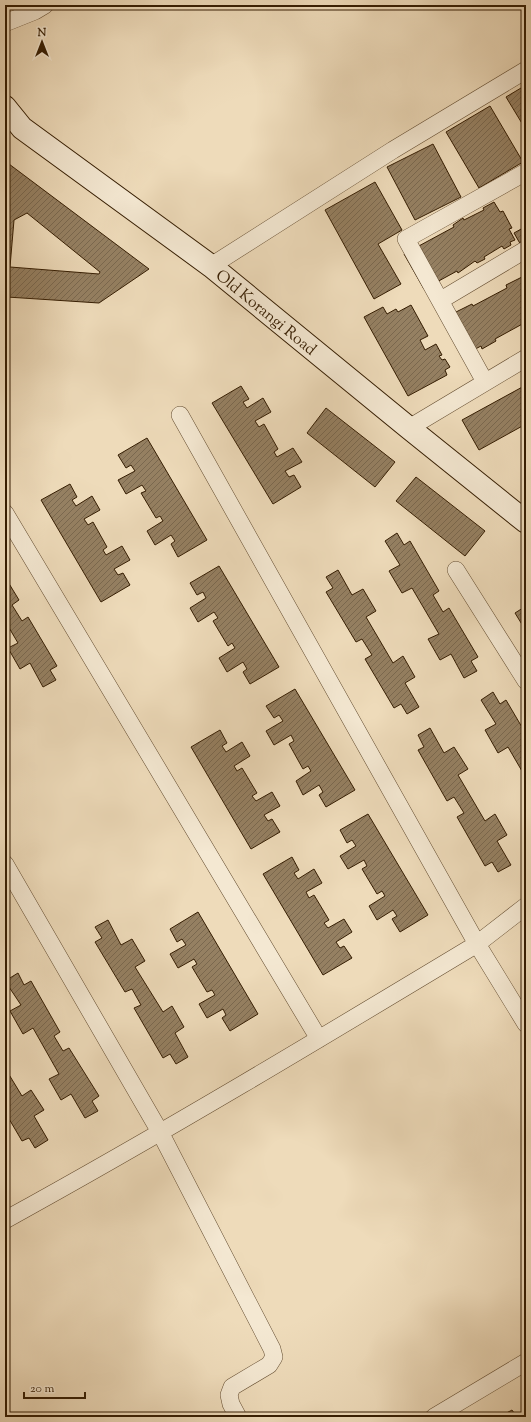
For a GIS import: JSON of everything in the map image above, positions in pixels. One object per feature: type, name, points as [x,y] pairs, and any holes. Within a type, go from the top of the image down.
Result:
[{"type":"street","points":[[5,23],[45,5]]},
{"type":"street","points":[[211,266],[393,150],[526,70]]},
{"type":"street","name":"Old Korangi Road","points":[[5,107],[22,128],[211,266],[408,428],[526,522]]},
{"type":"street","points":[[484,382],[441,300],[406,239],[526,172]]},
{"type":"street","points":[[441,300],[525,250]]},
{"type":"street","points":[[408,428],[526,358]]},
{"type":"street","points":[[180,415],[477,944],[526,1024]]},
{"type":"street","points":[[5,512],[319,1039]]},
{"type":"street","points":[[456,570],[526,681]]},
{"type":"street","points":[[5,864],[160,1132],[272,1349],[274,1358],[270,1365],[232,1387],[229,1395],[231,1404],[238,1417]]},
{"type":"street","points":[[7,1215],[160,1132],[319,1039],[477,944],[526,906]]},
{"type":"street","points":[[434,1417],[526,1362]]},
{"type":"building","points":[[526,85],[526,130],[506,97]]},
{"type":"building","points":[[490,106],[523,162],[479,188],[446,132]]},
{"type":"building","points":[[433,144],[461,197],[415,220],[387,167]]},
{"type":"building","points":[[5,161],[149,269],[99,303],[7,297],[5,314]],"holes":[[[27,213],[100,272],[99,274],[10,267],[14,220]]]},
{"type":"building","points":[[375,182],[402,230],[378,244],[401,284],[374,299],[325,210]]},
{"type":"building","points":[[494,202],[500,212],[503,211],[512,228],[509,229],[515,240],[510,242],[511,245],[504,249],[502,246],[484,257],[485,259],[477,263],[475,261],[458,273],[457,271],[424,289],[404,254],[454,227],[453,225],[463,218],[464,220],[484,210],[483,208]]},
{"type":"building","points":[[526,222],[526,254],[514,233],[523,228],[522,225]]},
{"type":"building","points":[[522,277],[523,279],[526,277],[526,322],[495,339],[496,341],[482,349],[481,346],[464,355],[456,312],[472,304],[473,306],[507,288],[506,285]]},
{"type":"building","points":[[411,305],[428,336],[420,340],[425,350],[436,344],[442,355],[439,356],[442,360],[445,359],[450,367],[445,370],[447,375],[408,396],[364,317],[383,307],[387,314],[396,309],[398,312]]},
{"type":"building","points":[[526,385],[526,424],[479,450],[462,420]]},
{"type":"building","points":[[241,386],[249,399],[243,402],[247,408],[263,398],[271,412],[255,421],[259,427],[264,424],[278,449],[274,452],[277,457],[293,448],[302,462],[285,471],[289,477],[294,475],[301,487],[273,504],[212,403]]},
{"type":"building","points":[[326,408],[395,462],[375,487],[307,433]]},
{"type":"building","points":[[147,438],[207,540],[178,557],[171,544],[175,541],[171,535],[155,545],[147,531],[163,521],[160,516],[156,518],[141,493],[146,491],[142,485],[126,494],[118,480],[135,471],[131,465],[126,468],[118,455]]},
{"type":"building","points":[[416,477],[485,531],[465,556],[396,501]]},
{"type":"building","points":[[70,484],[77,497],[72,500],[76,506],[92,496],[100,510],[84,519],[88,525],[93,522],[107,547],[103,550],[106,555],[122,546],[130,560],[114,569],[118,575],[123,573],[130,585],[101,602],[41,500]]},
{"type":"building","points":[[397,533],[404,545],[410,541],[439,591],[433,595],[443,612],[449,608],[478,657],[471,661],[477,671],[464,678],[451,654],[440,660],[428,639],[439,634],[412,588],[402,593],[389,571],[400,565],[385,541]]},
{"type":"building","points":[[219,566],[279,667],[250,684],[243,672],[247,669],[243,662],[227,672],[219,658],[235,648],[232,643],[228,646],[213,621],[218,618],[214,612],[198,622],[190,608],[206,598],[203,592],[197,595],[190,583]]},
{"type":"building","points":[[338,570],[352,595],[363,589],[376,611],[366,617],[393,663],[403,656],[415,677],[405,683],[419,707],[407,714],[401,704],[394,708],[365,659],[372,655],[362,639],[356,642],[326,592],[333,588],[326,577]]},
{"type":"building","points":[[5,577],[19,600],[12,605],[22,621],[28,617],[57,666],[50,670],[56,680],[43,687],[30,663],[20,669],[8,648],[18,643],[5,621]]},
{"type":"building","points":[[526,606],[526,631],[515,613]]},
{"type":"building","points":[[295,689],[355,790],[326,807],[319,795],[323,792],[319,785],[303,795],[296,781],[311,771],[308,766],[303,769],[289,744],[294,741],[291,735],[274,745],[266,731],[283,721],[279,715],[274,718],[266,706]]},
{"type":"building","points":[[493,692],[500,704],[506,700],[526,734],[526,778],[508,747],[498,753],[485,730],[496,724],[481,700]]},
{"type":"building","points":[[430,728],[444,753],[454,747],[468,769],[458,775],[485,821],[495,814],[507,835],[497,841],[511,865],[498,872],[492,862],[485,866],[457,817],[464,813],[454,797],[447,801],[418,750],[424,747],[418,735]]},
{"type":"building","points":[[220,730],[227,743],[222,746],[226,752],[242,742],[250,756],[234,766],[237,771],[242,768],[257,793],[252,796],[256,801],[272,792],[280,806],[264,815],[268,821],[272,819],[280,832],[251,849],[191,747]]},
{"type":"building","points":[[368,814],[428,915],[400,932],[392,919],[397,916],[393,910],[377,920],[369,906],[385,896],[382,891],[377,894],[362,869],[367,866],[364,860],[348,869],[340,856],[356,846],[352,840],[347,843],[340,830]]},
{"type":"building","points":[[292,857],[299,870],[294,873],[298,879],[314,869],[322,883],[306,892],[309,898],[314,895],[329,920],[324,923],[328,928],[344,919],[352,932],[336,942],[340,948],[344,946],[352,958],[323,975],[263,874]]},
{"type":"building","points":[[198,912],[258,1014],[230,1031],[222,1018],[226,1015],[223,1009],[207,1018],[199,1004],[215,995],[212,990],[207,992],[192,967],[197,964],[194,959],[178,968],[170,954],[186,945],[182,939],[177,942],[170,929]]},
{"type":"building","points":[[108,920],[121,945],[132,939],[145,961],[135,967],[163,1012],[172,1006],[184,1027],[175,1033],[188,1057],[176,1064],[170,1054],[163,1058],[134,1008],[141,1005],[132,989],[125,992],[95,942],[102,938],[95,927]]},
{"type":"building","points":[[18,973],[24,985],[31,981],[60,1032],[54,1036],[63,1051],[69,1048],[99,1096],[92,1101],[98,1111],[85,1118],[71,1094],[61,1100],[49,1079],[59,1074],[33,1028],[23,1034],[10,1011],[21,1005],[5,981]]},
{"type":"building","points":[[5,1068],[22,1096],[31,1090],[44,1110],[34,1116],[48,1140],[35,1148],[29,1138],[22,1141],[5,1112]]},
{"type":"building","points":[[512,1410],[517,1417],[499,1417]]}]
